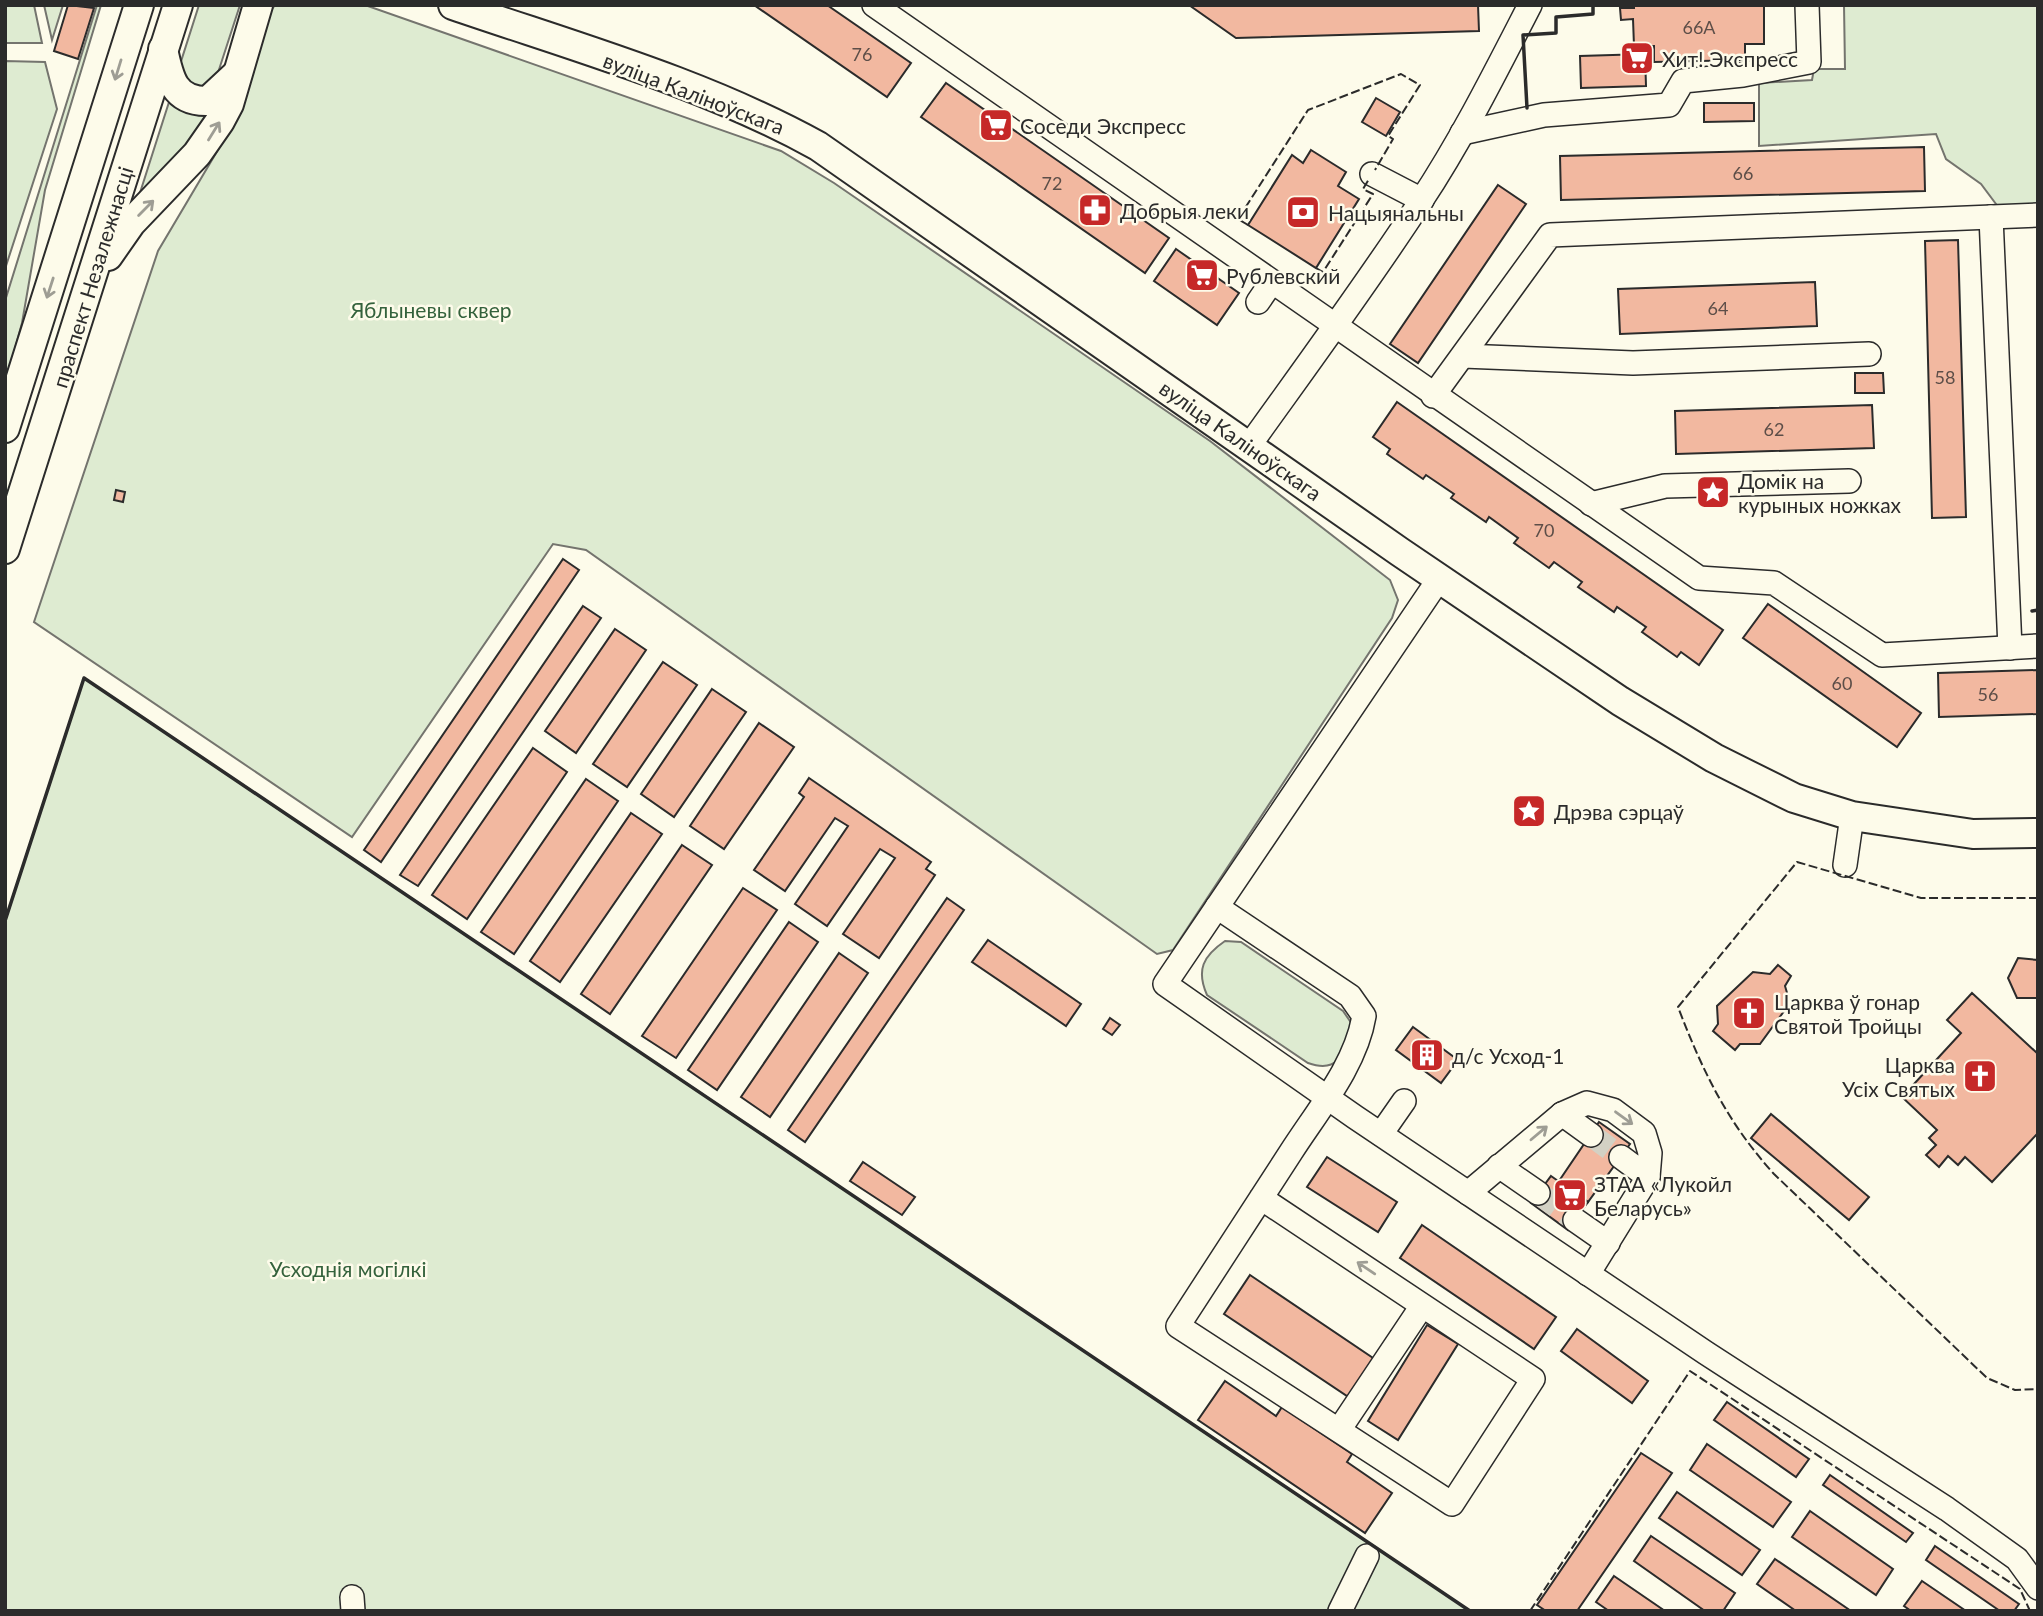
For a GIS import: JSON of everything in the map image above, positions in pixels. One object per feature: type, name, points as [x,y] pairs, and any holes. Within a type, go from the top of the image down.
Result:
[{"type":"main road","name":"праспект Незалежнасці","points":[[5,428],[139,5]]},
{"type":"main road","name":"праспект Незалежнасці","points":[[5,549],[94,276],[177,5]]},
{"type":"main road","points":[[94,276],[131,223],[210,139],[229,104],[258,5]]},
{"type":"main road","name":"вуліца Каліноўскага","points":[[453,5],[689,87],[754,113],[807,140],[1439,579],[1620,701],[1714,758],[1794,798],[1852,816],[1961,833],[2038,833]]},
{"type":"main road","points":[[163,49],[173,88],[185,99],[208,101],[239,72]]},
{"type":"street","points":[[874,5],[1264,293],[1337,328],[1699,578],[1774,583],[1882,655],[2038,646]]},
{"type":"street","points":[[1249,446],[1337,328],[1422,200],[1462,134],[1530,5]]},
{"type":"street","points":[[1462,134],[1544,115],[1669,104],[1683,81],[1743,75],[1809,62],[1807,5]]},
{"type":"street","points":[[1372,174],[1422,200]]},
{"type":"street","points":[[1433,396],[1550,235],[2038,215]]},
{"type":"street","points":[[1991,217],[2010,648]]},
{"type":"street","points":[[1463,356],[1633,363],[1869,354]]},
{"type":"street","points":[[1591,503],[1665,486],[1849,481]]},
{"type":"street","points":[[1439,579],[1165,984],[1381,1134],[1760,1390],[1947,1509],[2017,1559],[2038,1588]]},
{"type":"street","points":[[1845,865],[1852,816]]},
{"type":"street","points":[[1217,907],[1350,996],[1364,1016],[1360,1038],[1327,1096],[1178,1326],[1452,1504],[1534,1379],[1261,1198]]},
{"type":"street","points":[[1381,1134],[1404,1101]]},
{"type":"street","points":[[1468,1193],[1562,1114],[1587,1103],[1613,1110],[1644,1133],[1650,1153],[1648,1177],[1588,1274]]},
{"type":"street","points":[[1562,1114],[1591,1135]]},
{"type":"street","points":[[1621,1157],[1648,1177]]},
{"type":"street","points":[[1499,1166],[1538,1193]]},
{"type":"street","points":[[1575,1220],[1608,1243]]},
{"type":"street","points":[[1339,1430],[1422,1306]]},
{"type":"street","points":[[1340,1611],[1367,1556]]},
{"type":"green space","points":[[5,5],[34,5],[42,43],[5,43]]},
{"type":"green space","points":[[44,5],[63,5],[52,40]]},
{"type":"green space","points":[[97,5],[101,5],[45,190],[22,323],[5,385],[5,301]]},
{"type":"green space","points":[[199,5],[240,5],[214,85],[203,95],[177,74]]},
{"type":"green space","name":"Яблыневы сквер","points":[[275,5],[365,5],[781,151],[834,183],[1210,441],[1390,580],[1398,600],[1392,618],[1173,950],[1157,954],[586,550],[553,544],[352,837],[34,622],[158,251],[235,121],[270,12]]},
{"type":"green space","points":[[1844,5],[2038,5],[2038,211],[2002,212],[1981,184],[1946,159],[1936,134],[1759,146],[1759,83],[1812,80],[1814,69],[1845,69]]},
{"type":"green space","points":[[5,61],[45,62],[57,109],[5,269]]},
{"type":"green space","points":[[170,99],[179,108],[189,112],[200,112],[212,107],[194,138],[138,199]]},
{"type":"green space","name":"Усходнія могілкі","points":[[84,678],[1470,1611],[5,1611],[5,921]]},
{"type":"green space","points":[[1225,941],[1241,942],[1343,1011],[1352,1024],[1344,1050],[1335,1063],[1319,1066],[1308,1063],[1207,995],[1202,978],[1204,964],[1211,952]]},
{"type":"building","points":[[68,5],[94,8],[78,59],[54,51]]},
{"type":"building","points":[[754,5],[827,5],[911,63],[887,97]]},
{"type":"building","points":[[1189,5],[1478,5],[1479,31],[1236,38]]},
{"type":"building","points":[[1634,5],[1764,5],[1764,44],[1745,44],[1745,60],[1654,62],[1654,46],[1634,46],[1633,19],[1621,20],[1620,8],[1634,8]]},
{"type":"building","points":[[1645,54],[1646,86],[1581,88],[1580,56]]},
{"type":"building","points":[[946,83],[1169,238],[1145,273],[921,117]]},
{"type":"building","points":[[1376,98],[1400,112],[1386,136],[1362,122]]},
{"type":"building","points":[[1704,103],[1754,103],[1754,121],[1704,122]]},
{"type":"building","points":[[1924,147],[1925,191],[1561,200],[1560,156]]},
{"type":"building","name":"Нацыянальны","points":[[1311,150],[1346,172],[1338,186],[1359,199],[1316,268],[1248,225],[1292,155],[1303,163]]},
{"type":"building","points":[[1498,185],[1526,204],[1418,363],[1390,344]]},
{"type":"building","points":[[1958,240],[1966,517],[1932,518],[1925,241]]},
{"type":"building","points":[[1176,249],[1239,293],[1217,325],[1154,281]]},
{"type":"building","points":[[1815,282],[1817,326],[1620,334],[1618,289]]},
{"type":"building","points":[[1855,373],[1883,373],[1884,393],[1855,393]]},
{"type":"building","points":[[1397,402],[1723,630],[1699,665],[1681,652],[1677,657],[1642,632],[1646,627],[1617,607],[1614,612],[1578,587],[1582,582],[1554,562],[1549,568],[1514,543],[1518,538],[1489,517],[1486,522],[1451,498],[1454,494],[1426,475],[1423,479],[1387,454],[1390,449],[1373,437]]},
{"type":"building","points":[[1872,405],[1874,448],[1676,454],[1675,411]]},
{"type":"building","points":[[116,490],[125,492],[123,502],[114,500]]},
{"type":"building","points":[[563,559],[579,570],[381,862],[364,850]]},
{"type":"building","points":[[1768,604],[1921,713],[1897,747],[1743,638]]},
{"type":"building","points":[[583,606],[601,618],[418,886],[400,875]]},
{"type":"building","points":[[615,629],[646,650],[576,753],[545,731]]},
{"type":"building","points":[[663,662],[697,685],[627,787],[593,764]]},
{"type":"building","points":[[2038,670],[2038,714],[1939,717],[1938,673]]},
{"type":"building","points":[[712,689],[746,712],[674,817],[641,794]]},
{"type":"building","points":[[759,723],[794,747],[724,849],[690,826]]},
{"type":"building","points":[[533,748],[567,772],[467,919],[432,895]]},
{"type":"building","points":[[809,778],[931,862],[926,869],[935,875],[879,958],[843,934],[895,858],[880,849],[827,926],[795,904],[848,826],[835,818],[785,891],[754,870],[804,797],[799,793]]},
{"type":"building","points":[[586,779],[618,801],[514,954],[481,932]]},
{"type":"building","points":[[631,813],[662,834],[560,982],[530,961]]},
{"type":"building","points":[[682,845],[712,865],[610,1014],[581,994]]},
{"type":"building","points":[[743,888],[777,910],[676,1058],[642,1036]]},
{"type":"building","points":[[947,898],[964,910],[805,1142],[788,1130]]},
{"type":"building","points":[[789,922],[818,942],[717,1090],[688,1070]]},
{"type":"building","points":[[988,940],[1081,1004],[1066,1026],[972,962]]},
{"type":"building","points":[[839,953],[868,973],[770,1117],[741,1097]]},
{"type":"building","points":[[2018,958],[2038,960],[2038,998],[2017,998],[2008,978]]},
{"type":"building","name":"Царква ў гонар Святой Тройцы","points":[[1778,965],[1791,976],[1785,986],[1790,1003],[1760,1044],[1740,1044],[1735,1050],[1713,1031],[1718,1024],[1717,1006],[1753,972],[1770,974]]},
{"type":"building","name":"Царква Усіх Святых","points":[[1972,993],[2038,1054],[2038,1133],[1992,1182],[1965,1157],[1958,1165],[1948,1156],[1939,1167],[1926,1155],[1936,1145],[1929,1138],[1937,1130],[1902,1097],[1961,1033],[1947,1020]]},
{"type":"building","points":[[1110,1018],[1120,1025],[1112,1035],[1103,1029]]},
{"type":"building","name":"д/с Усход-1","points":[[1413,1027],[1458,1060],[1441,1083],[1396,1050]]},
{"type":"building","points":[[1771,1114],[1869,1197],[1849,1220],[1751,1138]]},
{"type":"building","points":[[1599,1122],[1630,1144],[1588,1202],[1559,1181]]},
{"type":"building","points":[[1327,1157],[1397,1202],[1378,1232],[1307,1187]]},
{"type":"building","points":[[863,1162],[915,1197],[902,1215],[850,1181]]},
{"type":"building","points":[[1551,1176],[1588,1202],[1568,1230],[1531,1203]]},
{"type":"building","points":[[1422,1225],[1556,1317],[1534,1349],[1400,1258]]},
{"type":"building","points":[[1250,1275],[1376,1360],[1350,1398],[1224,1314]]},
{"type":"building","points":[[1427,1325],[1458,1344],[1398,1440],[1368,1421]]},
{"type":"building","points":[[1577,1329],[1648,1381],[1632,1403],[1561,1351]]},
{"type":"building","points":[[1225,1381],[1276,1416],[1282,1407],[1352,1454],[1347,1462],[1392,1493],[1365,1533],[1198,1420]]},
{"type":"building","points":[[1727,1402],[1809,1459],[1796,1477],[1714,1420]]},
{"type":"building","points":[[1707,1444],[1791,1502],[1773,1527],[1690,1470]]},
{"type":"building","points":[[1641,1453],[1672,1473],[1577,1611],[1546,1611],[1537,1605]]},
{"type":"building","points":[[1830,1475],[1913,1533],[1906,1542],[1823,1485]]},
{"type":"building","points":[[1677,1492],[1760,1550],[1742,1575],[1659,1518]]},
{"type":"building","points":[[1810,1511],[1893,1569],[1876,1595],[1792,1537]]},
{"type":"building","points":[[1651,1536],[1735,1593],[1723,1611],[1705,1611],[1634,1561]]},
{"type":"building","points":[[1935,1546],[2019,1604],[2014,1611],[2000,1611],[1926,1560]]},
{"type":"building","points":[[1775,1559],[1851,1611],[1796,1611],[1757,1584]]},
{"type":"building","points":[[1614,1576],[1665,1611],[1609,1611],[1596,1602]]},
{"type":"building","points":[[1922,1581],[1966,1611],[1911,1611],[1904,1606]]},
{"type":"tunnel","points":[[1591,1135],[1621,1157]]},
{"type":"tunnel","points":[[1538,1193],[1575,1220]]},
{"type":"fence","points":[[1248,225],[1238,219],[1308,110],[1401,74],[1420,85],[1388,136],[1393,139],[1375,170]]},
{"type":"fence","points":[[1316,268],[1323,272],[1373,194],[1363,189],[1369,179]]},
{"type":"fence","points":[[2038,898],[1921,898],[1797,862],[1678,1007],[1718,1095],[1757,1155],[1774,1174],[1987,1378],[2015,1390],[2038,1389]]},
{"type":"fence","points":[[1530,1611],[1690,1371],[2020,1589],[2030,1611]]},
{"type":"wall","points":[[1527,108],[1523,35],[1556,33],[1556,17],[1593,14],[1593,5]]},
{"type":"wall","points":[[2032,611],[2038,610]]},
{"type":"wall","points":[[5,921],[84,678],[1470,1611]]},
{"type":"place","name":"Хит! Экспресс","points":[[1637,58]]},
{"type":"place","name":"Соседи Экспресс","points":[[996,125]]},
{"type":"place","name":"Добрыя леки","points":[[1095,210]]},
{"type":"place","name":"Нацыянальны","points":[[1303,212]]},
{"type":"place","name":"Рублевский","points":[[1202,275]]},
{"type":"place","name":"Домік на курыных ножках","points":[[1713,492]]},
{"type":"place","name":"Дрэва сэрцаў","points":[[1529,811]]},
{"type":"place","name":"Царква ў гонар Святой Тройцы","points":[[1749,1013]]},
{"type":"place","name":"д/с Усход-1","points":[[1427,1055]]},
{"type":"place","name":"Царква Усіх Святых","points":[[1980,1076]]},
{"type":"place","name":"ЗТАА «Лукойл Беларусь»","points":[[1570,1195]]}]
